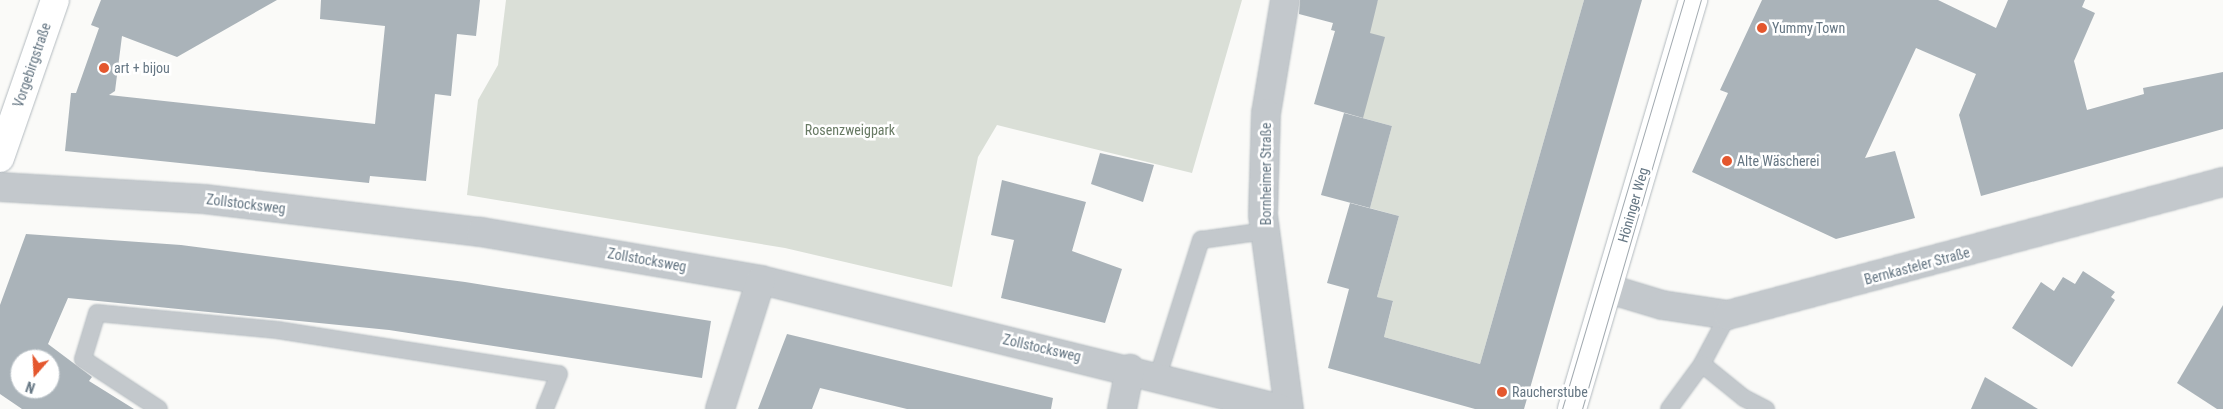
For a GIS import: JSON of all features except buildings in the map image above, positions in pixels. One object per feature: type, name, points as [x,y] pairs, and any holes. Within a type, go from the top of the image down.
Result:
[{"type":"street","name":"Vorgebirgstraße","points":[[0,158],[55,0]]},
{"type":"street","name":"Bornheimer Straße","points":[[1285,0],[1266,113],[1265,231],[1289,409]]},
{"type":"street","name":"Höninger Weg","points":[[1572,409],[1609,289],[1692,0]]},
{"type":"street","name":"Bernkasteler Straße","points":[[1609,289],[1662,305],[1728,316],[2223,182]]},
{"type":"street","name":"Zollstocksweg","points":[[0,187],[204,200],[481,232],[761,280],[1130,369],[1281,409]]},
{"type":"street","points":[[720,409],[761,280]]},
{"type":"street","points":[[1122,409],[1130,369]]},
{"type":"lane","points":[[1158,376],[1201,240],[1265,231]]},
{"type":"lane","points":[[159,409],[83,359],[97,313],[277,330],[559,374],[545,409]]},
{"type":"lane","points":[[1669,409],[1702,364],[1728,316]]},
{"type":"lane","points":[[1702,364],[1744,398],[1766,409]]},
{"type":"green space","name":"Rosenzweigpark","points":[[506,0],[1242,0],[1192,173],[997,125],[978,157],[952,287],[785,248],[467,195],[478,100],[498,65]]},
{"type":"green space","points":[[1378,0],[1584,0],[1480,364],[1384,337],[1393,302],[1377,297],[1399,216],[1370,208],[1392,126],[1363,118],[1366,32]]},
{"type":"tram line","points":[[1562,409],[1684,0]]},
{"type":"tram line","points":[[1582,409],[1701,0]]},
{"type":"place","name":"Yummy Town","points":[[1762,28]]},
{"type":"place","name":"art + bijou","points":[[104,68]]},
{"type":"place","name":"Alte Wäscherei","points":[[1727,161]]},
{"type":"place","name":"Raucherstube","points":[[1502,392]]}]
